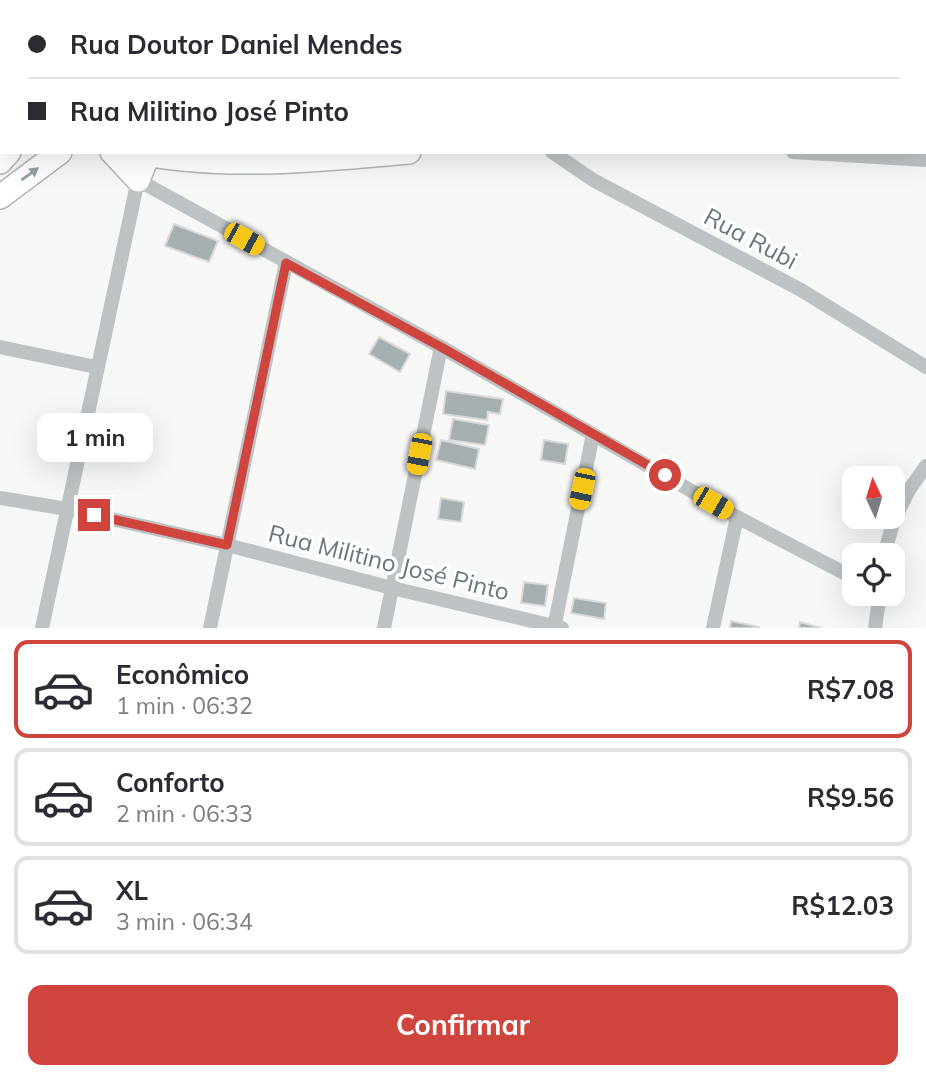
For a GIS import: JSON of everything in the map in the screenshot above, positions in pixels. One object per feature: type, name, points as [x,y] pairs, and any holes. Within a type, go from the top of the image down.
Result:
[{"type":"main road","points":[[0,197],[57,154]]},
{"type":"main road","points":[[114,154],[138,180]]},
{"type":"main road","points":[[138,180],[144,154]]},
{"type":"main road","points":[[150,154],[196,161],[248,162],[385,154]]},
{"type":"street","name":"Rua Rubi","points":[[555,154],[593,180],[801,290],[926,367]]},
{"type":"street","points":[[826,154],[926,160]]},
{"type":"street","points":[[42,628],[138,180],[441,347],[737,517],[842,572]]},
{"type":"street","points":[[210,628],[286,263]]},
{"type":"street","points":[[0,347],[96,368]]},
{"type":"street","points":[[384,628],[441,347]]},
{"type":"street","points":[[557,627],[593,434]]},
{"type":"street","points":[[887,543],[894,520],[909,490],[926,466]]},
{"type":"street","name":"Rua Militino José Pinto","points":[[0,498],[67,509],[227,545],[557,627]]},
{"type":"street","points":[[713,628],[737,517]]},
{"type":"street","points":[[875,628],[878,606]]},
{"type":"building","points":[[174,224],[218,241],[209,262],[165,246]]},
{"type":"building","points":[[379,337],[410,354],[400,372],[369,354]]},
{"type":"building","points":[[446,391],[503,399],[500,414],[488,412],[487,420],[443,414]]},
{"type":"building","points":[[453,419],[489,425],[485,445],[449,440]]},
{"type":"building","points":[[441,440],[479,449],[475,469],[436,460]]},
{"type":"building","points":[[544,440],[568,444],[565,464],[541,460]]},
{"type":"building","points":[[441,498],[464,502],[461,522],[438,519]]},
{"type":"building","points":[[524,582],[548,585],[545,606],[521,603]]},
{"type":"building","points":[[574,598],[606,603],[604,619],[571,613]]},
{"type":"building","points":[[731,621],[759,627],[759,628],[730,628]]},
{"type":"building","points":[[800,622],[821,628],[799,628]]},
{"type":"route","points":[[94,515],[227,545],[286,263],[441,347],[665,475]]}]
